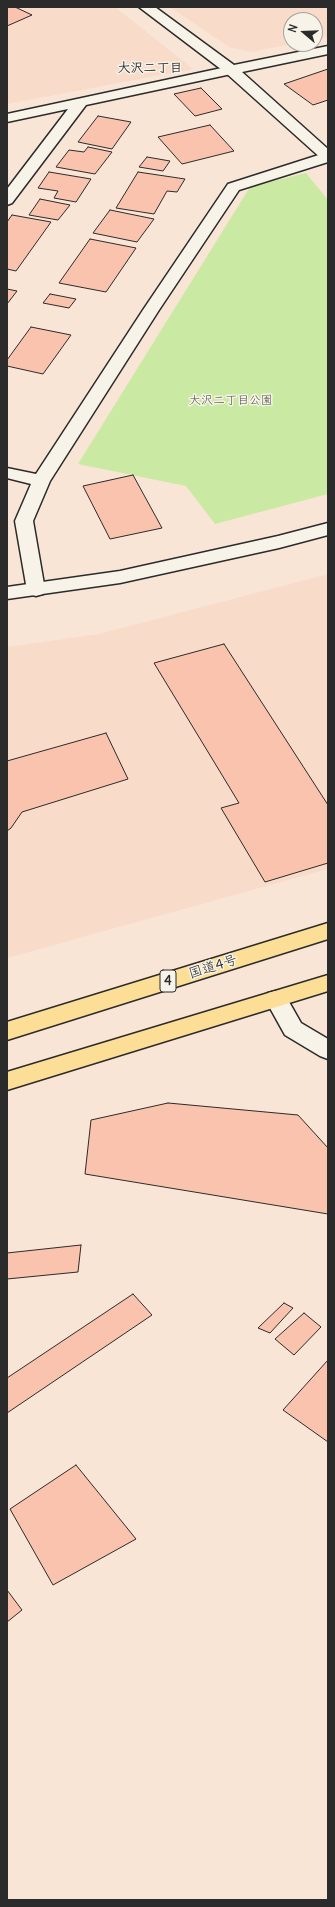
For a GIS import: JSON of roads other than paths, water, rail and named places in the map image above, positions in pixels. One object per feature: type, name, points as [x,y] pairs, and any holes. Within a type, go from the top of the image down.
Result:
[{"type":"highway","name":"国道4号","points":[[7,1030],[328,931]]},
{"type":"highway","points":[[7,1081],[328,983]]},
{"type":"street","points":[[146,7],[231,70],[328,157]]},
{"type":"street","points":[[7,118],[328,50]]},
{"type":"street","points":[[7,200],[81,102]]},
{"type":"street","points":[[36,590],[24,521],[41,481],[146,317],[233,187],[328,157]]},
{"type":"street","points":[[7,473],[41,481]]},
{"type":"street","points":[[7,593],[120,577],[279,542],[328,529]]},
{"type":"street","points":[[276,999],[293,1029],[328,1050]]},
{"type":"district","name":"大沢二丁目","points":[[150,68]]},
{"type":"park label","name":"大沢二丁目公園","points":[[231,401]]}]
